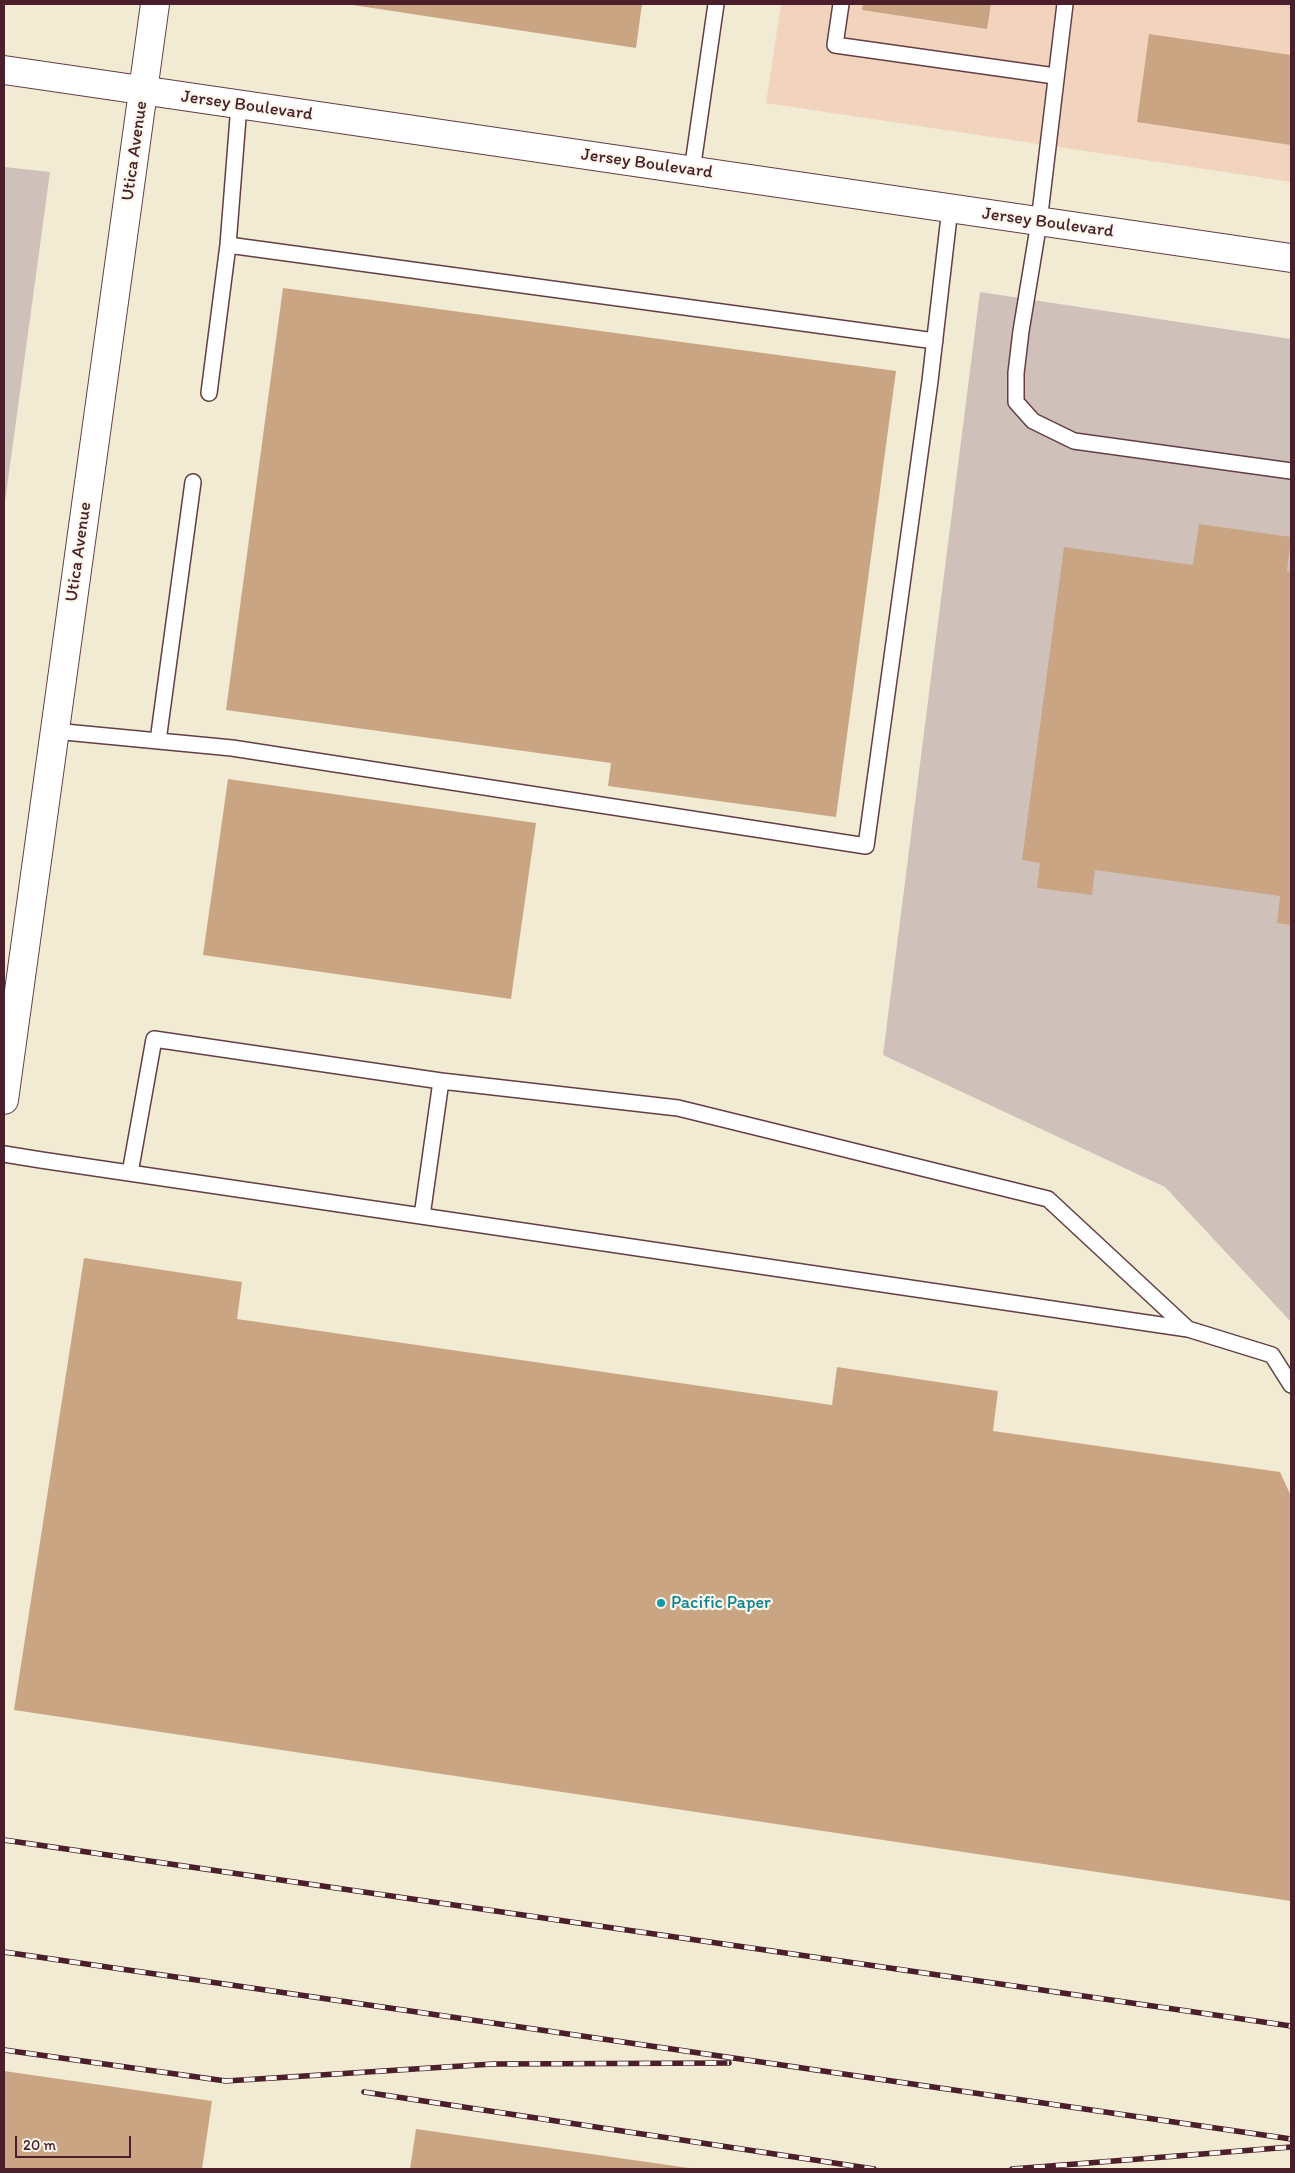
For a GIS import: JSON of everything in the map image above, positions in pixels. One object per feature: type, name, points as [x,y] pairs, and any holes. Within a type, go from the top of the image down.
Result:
[{"type":"street","name":"Utica Avenue","points":[[4,1100],[6,1060],[54,731],[155,4]]},
{"type":"street","name":"Jersey Boulevard","points":[[4,70],[1291,258]]},
{"type":"lane","points":[[692,171],[716,4]]},
{"type":"lane","points":[[841,4],[835,45],[1055,76]]},
{"type":"lane","points":[[1064,4],[1039,222],[1020,331],[1016,373],[1016,402],[1033,421],[1074,441],[1291,471]]},
{"type":"lane","points":[[209,392],[228,245],[239,104]]},
{"type":"lane","points":[[54,731],[232,748],[866,846],[935,341],[950,208]]},
{"type":"lane","points":[[228,245],[935,341]]},
{"type":"lane","points":[[158,741],[193,482]]},
{"type":"lane","points":[[130,1173],[154,1039],[441,1081],[678,1108],[1048,1199],[1188,1330]]},
{"type":"lane","points":[[422,1216],[441,1081]]},
{"type":"lane","points":[[4,1154],[1188,1330],[1272,1355],[1291,1385]]},
{"type":"shaded area","points":[[781,4],[1291,4],[1291,182],[766,103]]},
{"type":"shaded area","points":[[4,167],[50,172],[4,509]]},
{"type":"shaded area","points":[[980,292],[1291,339],[1291,1322],[1165,1187],[883,1055]]},
{"type":"building","points":[[346,4],[642,4],[636,48]]},
{"type":"building","points":[[863,4],[991,4],[987,29],[862,10]]},
{"type":"building","points":[[1149,34],[1291,55],[1291,145],[1137,122]]},
{"type":"building","points":[[283,288],[896,371],[836,817],[608,786],[611,763],[226,710]]},
{"type":"building","points":[[1199,524],[1291,537],[1287,571],[1291,572],[1291,925],[1277,923],[1280,896],[1095,870],[1092,895],[1037,888],[1040,863],[1022,860],[1064,547],[1193,565]]},
{"type":"building","points":[[228,779],[536,823],[511,999],[203,955]]},
{"type":"building","name":"Pacific Paper","points":[[84,1258],[242,1282],[237,1319],[832,1405],[837,1367],[998,1391],[993,1431],[1280,1472],[1291,1496],[1291,1901],[14,1710]]},
{"type":"building","points":[[4,2071],[212,2101],[202,2169],[4,2169]]},
{"type":"building","points":[[416,2129],[689,2168],[689,2169],[410,2169]]},
{"type":"railway","points":[[4,1840],[1291,2026]]},
{"type":"railway","points":[[4,1952],[1291,2139]]},
{"type":"railway","points":[[4,2050],[226,2081],[493,2064],[729,2063]]},
{"type":"railway","points":[[364,2092],[874,2169]]},
{"type":"railway","points":[[1012,2169],[1291,2147]]},
{"type":"place","name":"Pacific Paper","points":[[661,1603]]}]
